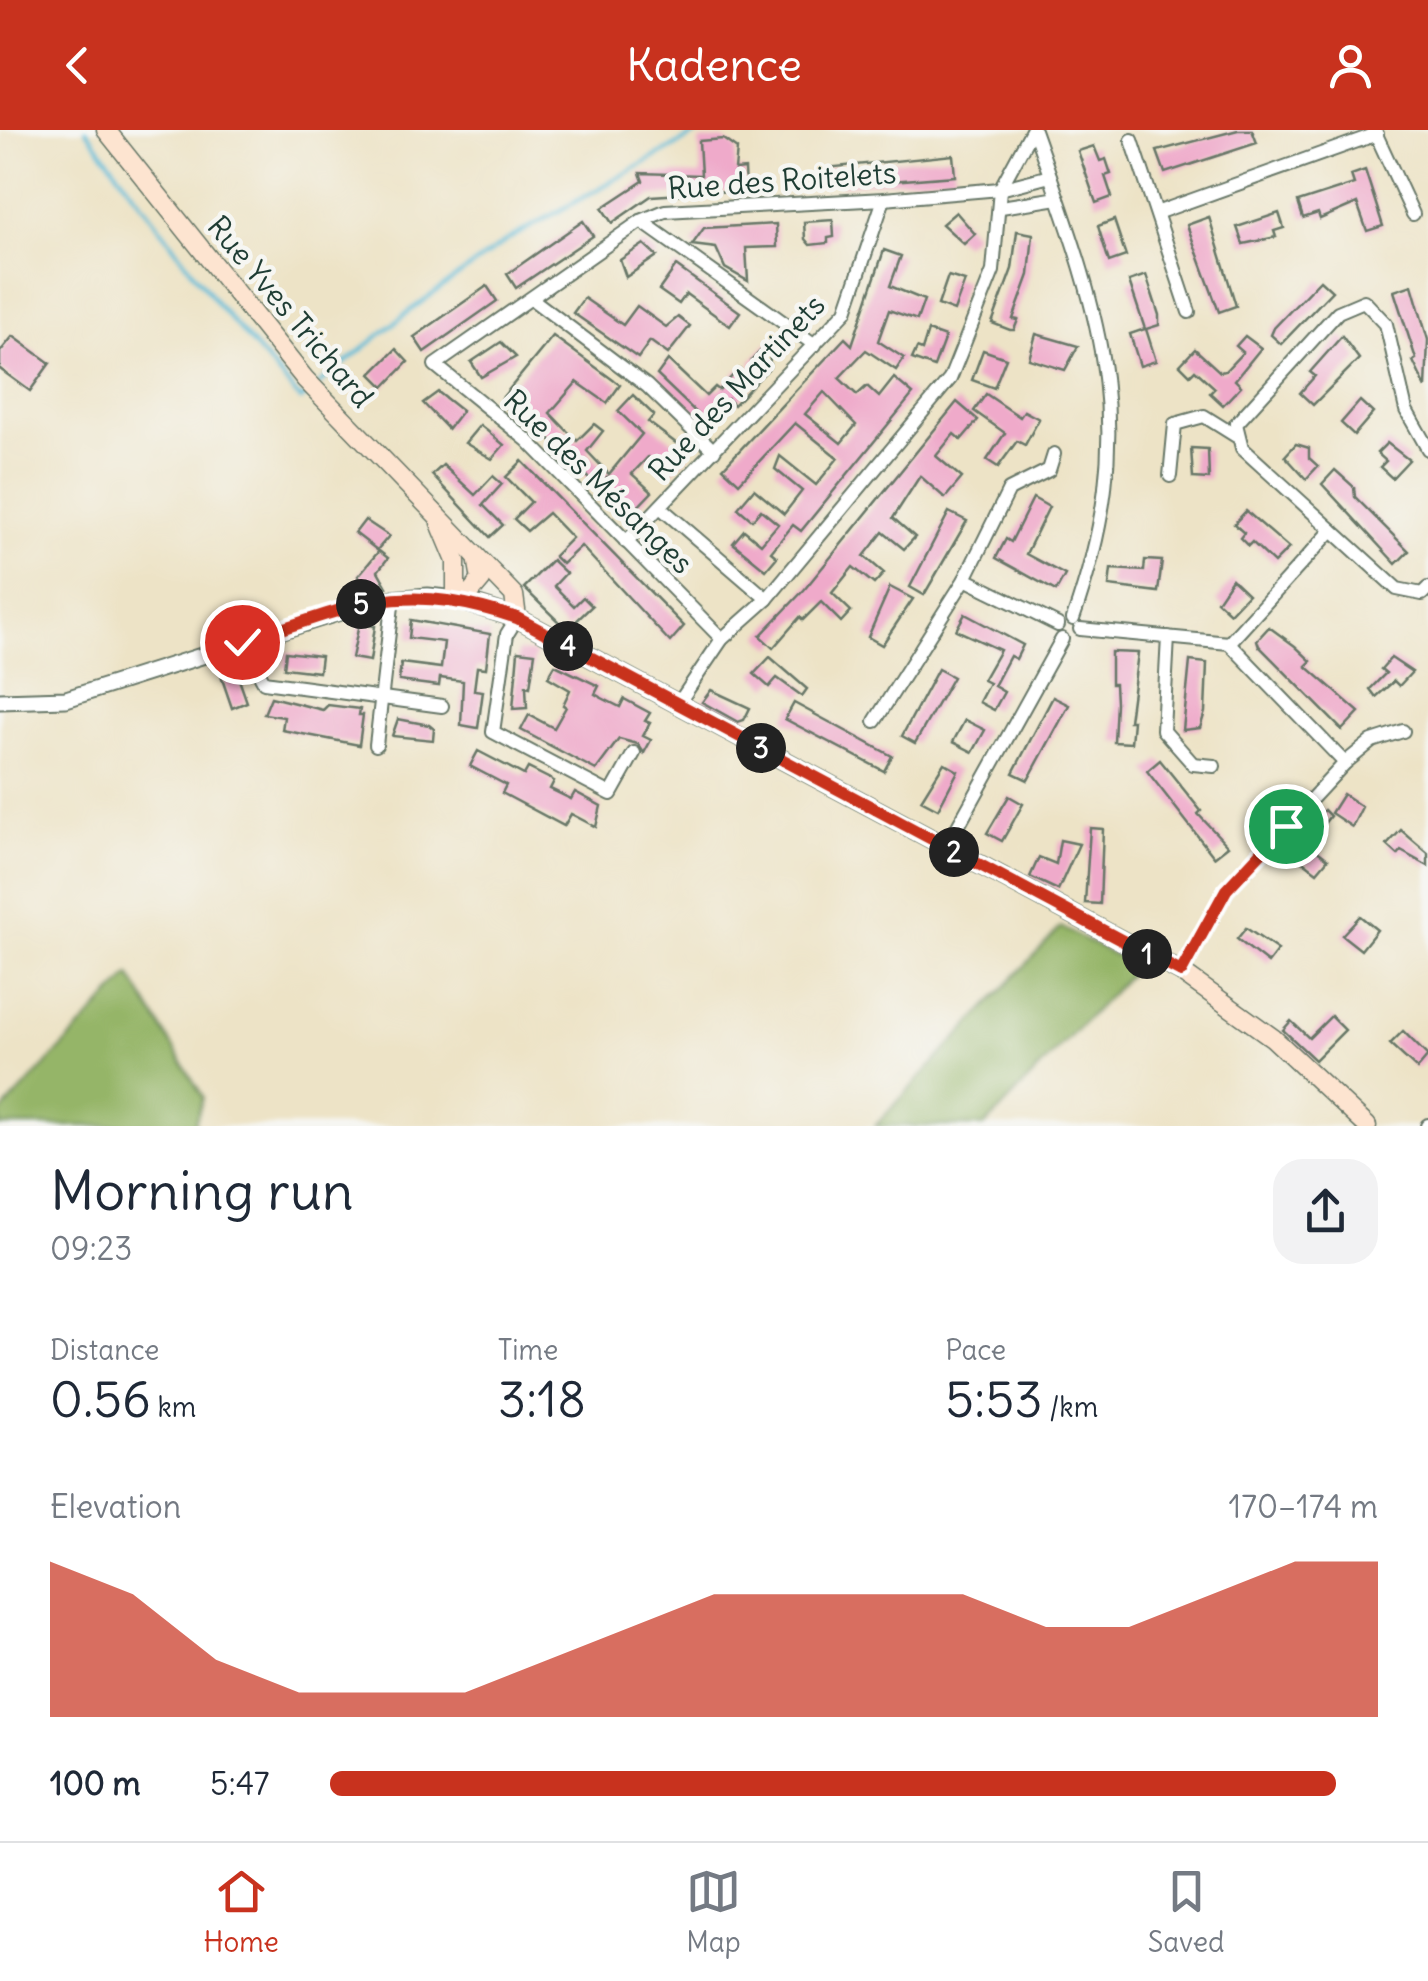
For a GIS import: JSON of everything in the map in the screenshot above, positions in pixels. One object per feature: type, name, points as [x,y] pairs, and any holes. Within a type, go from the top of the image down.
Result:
[{"type":"main road","name":"Rue Yves Trichard","points":[[106,130],[305,379],[440,523],[477,556]]},
{"type":"main road","points":[[440,523],[456,561],[460,600]]},
{"type":"main road","points":[[460,600],[480,580],[477,556]]},
{"type":"main road","points":[[477,556],[514,595],[517,618]]},
{"type":"main road","points":[[460,600],[517,618],[1181,972],[1273,1038],[1366,1126]]},
{"type":"street","points":[[965,579],[1076,638],[1076,624],[1103,517],[1110,436],[1104,354],[1058,198],[1033,130]]},
{"type":"street","points":[[678,704],[722,639],[768,599],[950,379],[992,271],[1000,188],[1033,130]]},
{"type":"street","points":[[1158,212],[1376,132],[1414,214]]},
{"type":"street","points":[[1132,140],[1189,312]]},
{"type":"street","name":"Rue des Roitelets","points":[[435,365],[641,221],[665,211],[884,199],[1000,188],[1050,176]]},
{"type":"street","points":[[1001,207],[1058,198]]},
{"type":"street","name":"Rue des Martinets","points":[[626,542],[846,311],[884,199]]},
{"type":"street","points":[[641,221],[816,345]]},
{"type":"street","points":[[532,298],[647,386],[714,451]]},
{"type":"street","points":[[1428,448],[1406,410],[1386,324],[1364,301],[1338,312],[1236,424],[1242,448],[1397,589],[1422,594],[1428,588]]},
{"type":"street","name":"Rue des Mésanges","points":[[435,365],[527,440],[722,639]]},
{"type":"street","points":[[1170,476],[1175,424],[1204,416],[1236,436]]},
{"type":"street","points":[[875,721],[965,579],[1009,490],[1048,470],[1054,454]]},
{"type":"street","points":[[660,507],[768,599]]},
{"type":"street","points":[[1229,642],[1332,530]]},
{"type":"street","points":[[0,701],[66,699],[393,597],[460,600]]},
{"type":"street","points":[[376,745],[393,597]]},
{"type":"street","points":[[517,618],[507,634],[493,732],[611,794],[634,753]]},
{"type":"street","points":[[946,848],[1060,632],[1076,624],[1229,642],[1345,764]]},
{"type":"street","points":[[1168,637],[1163,730],[1193,764],[1214,766]]},
{"type":"street","points":[[242,642],[264,682],[442,706]]},
{"type":"street","points":[[1181,972],[1226,890],[1345,764],[1372,741],[1403,731]]},
{"type":"green space","points":[[1061,927],[1136,967],[985,1126],[875,1126]]},
{"type":"green space","points":[[130,975],[203,1097],[194,1126],[0,1126],[0,1114]]},
{"type":"building","points":[[1238,130],[1252,130],[1257,143],[1165,173],[1157,151]]},
{"type":"building","points":[[723,139],[737,149],[735,170],[745,169],[746,190],[651,196],[612,223],[602,208],[643,181],[640,173],[701,175],[699,141]]},
{"type":"building","points":[[1094,146],[1100,161],[1106,159],[1111,174],[1105,176],[1112,197],[1096,203],[1078,151]]},
{"type":"building","points":[[953,155],[955,176],[839,185],[838,181],[826,182],[825,168]]},
{"type":"building","points":[[1365,170],[1383,226],[1367,231],[1357,203],[1320,219],[1318,213],[1303,218],[1298,202],[1354,184],[1351,175]]},
{"type":"building","points":[[956,212],[975,234],[964,244],[942,224]]},
{"type":"building","points":[[1279,213],[1284,228],[1274,231],[1276,237],[1243,244],[1237,227]]},
{"type":"building","points":[[1209,217],[1236,306],[1219,312],[1187,225]]},
{"type":"building","points":[[833,220],[834,237],[828,238],[828,243],[810,245],[805,239],[804,222]]},
{"type":"building","points":[[1114,220],[1126,256],[1109,262],[1098,226]]},
{"type":"building","points":[[583,221],[593,236],[516,288],[507,274]]},
{"type":"building","points":[[776,224],[777,247],[746,248],[748,281],[725,268],[716,248],[692,245],[704,228]]},
{"type":"building","points":[[1017,231],[1033,234],[1029,275],[1013,319],[1018,320],[1014,330],[1010,330],[992,323],[1012,269]]},
{"type":"building","points":[[644,244],[657,256],[626,277],[620,260]]},
{"type":"building","points":[[884,250],[901,256],[890,286],[924,300],[917,320],[889,310],[878,341],[904,358],[896,370],[866,350],[839,378],[857,395],[867,386],[879,397],[894,378],[913,394],[801,531],[793,525],[771,552],[777,557],[766,570],[733,543],[744,530],[761,544],[778,524],[761,510],[752,520],[738,508],[754,489],[784,514],[802,491],[775,469],[780,456],[816,485],[838,458],[795,423],[739,483],[723,468],[845,338],[852,345]],"holes":[[[824,392],[856,425],[841,443],[805,414]]]},
{"type":"building","points":[[676,266],[740,312],[730,326],[686,294],[679,304],[659,290]]},
{"type":"building","points":[[1146,275],[1159,325],[1146,329],[1156,361],[1140,366],[1130,334],[1145,329],[1129,281]]},
{"type":"building","points":[[948,276],[965,281],[954,311],[938,305]]},
{"type":"building","points":[[1320,280],[1332,291],[1281,344],[1271,335],[1274,328]]},
{"type":"building","points":[[1412,285],[1428,340],[1426,388],[1413,361],[1416,359],[1394,291]]},
{"type":"building","points":[[487,286],[497,301],[424,352],[414,337]]},
{"type":"building","points":[[584,298],[623,325],[637,306],[666,327],[678,317],[690,326],[668,354],[650,341],[638,358],[573,313]]},
{"type":"building","points":[[928,331],[945,337],[934,367],[912,359],[917,348],[922,350]]},
{"type":"building","points":[[1036,334],[1078,346],[1065,370],[1029,359]]},
{"type":"building","points":[[13,336],[50,363],[30,391],[0,369],[0,352]]},
{"type":"building","points":[[553,336],[620,385],[607,403],[577,382],[550,413],[577,441],[594,424],[603,431],[587,451],[609,474],[642,434],[618,411],[633,395],[654,415],[648,422],[689,453],[668,476],[648,457],[632,474],[652,492],[630,515],[602,482],[597,487],[528,417],[518,418],[504,406],[507,403],[502,398]]},
{"type":"building","points":[[1245,336],[1261,348],[1235,380],[1241,386],[1223,405],[1210,393],[1215,388],[1195,370],[1190,375],[1180,365],[1195,349],[1220,372],[1225,371],[1243,352],[1236,346]]},
{"type":"building","points":[[1342,336],[1359,359],[1313,405],[1300,393],[1315,376],[1310,372]]},
{"type":"building","points":[[501,342],[516,357],[481,377],[471,362]]},
{"type":"building","points":[[769,342],[770,367],[734,405],[728,399],[706,422],[657,375],[668,360],[706,396],[715,387],[719,390],[739,369],[752,382],[751,361]]},
{"type":"building","points":[[396,349],[408,362],[384,387],[371,374]]},
{"type":"building","points":[[983,350],[1006,358],[994,388],[972,380]]},
{"type":"building","points":[[438,392],[462,411],[448,429],[423,403]]},
{"type":"building","points":[[986,394],[1020,417],[1024,411],[1039,419],[1025,445],[1017,441],[998,467],[987,460],[1005,433],[974,411]]},
{"type":"building","points":[[1360,401],[1373,413],[1354,435],[1341,423]]},
{"type":"building","points":[[957,402],[978,420],[961,440],[954,434],[936,456],[962,478],[945,498],[920,476],[893,518],[915,537],[904,549],[883,532],[864,556],[884,573],[874,584],[853,567],[832,593],[851,611],[841,622],[821,602],[803,620],[800,617],[773,648],[760,636],[804,590]]},
{"type":"building","points":[[480,425],[504,445],[492,459],[465,443]]},
{"type":"building","points":[[1387,443],[1409,460],[1392,478],[1380,467],[1386,461],[1377,453]]},
{"type":"building","points":[[1296,444],[1309,448],[1309,458],[1318,466],[1306,479],[1285,456]]},
{"type":"building","points":[[1191,448],[1208,449],[1209,479],[1193,478]]},
{"type":"building","points":[[522,461],[684,626],[670,642],[581,546],[562,564],[554,556],[572,538],[548,513],[527,531],[514,519],[531,502],[506,477]]},
{"type":"building","points":[[443,465],[475,495],[493,476],[502,484],[483,505],[503,525],[490,537],[432,475]]},
{"type":"building","points":[[1335,470],[1354,487],[1355,497],[1409,551],[1396,564],[1322,484]]},
{"type":"building","points":[[1033,498],[1049,507],[1026,554],[1065,575],[1056,591],[996,558],[1006,539],[1011,542]]},
{"type":"building","points":[[1246,511],[1289,548],[1274,563],[1252,542],[1248,546],[1240,538],[1244,533],[1234,524]]},
{"type":"building","points":[[949,512],[967,521],[924,595],[910,587]]},
{"type":"building","points":[[365,520],[389,536],[377,550],[355,533]]},
{"type":"building","points":[[379,551],[388,558],[378,571],[387,587],[370,591],[358,576]]},
{"type":"building","points":[[552,560],[566,573],[554,586],[574,606],[583,597],[592,606],[567,630],[524,588]]},
{"type":"building","points":[[1145,560],[1162,561],[1158,592],[1109,586],[1111,569],[1144,571]]},
{"type":"building","points":[[1232,579],[1248,594],[1230,613],[1217,601]]},
{"type":"building","points":[[890,587],[913,599],[882,645],[868,637]]},
{"type":"building","points":[[965,614],[1023,645],[1016,659],[1010,656],[994,686],[1004,692],[994,710],[979,702],[989,683],[983,680],[1000,650],[956,630]]},
{"type":"building","points":[[411,620],[490,634],[486,668],[477,667],[474,690],[483,691],[478,728],[461,725],[463,681],[440,678],[439,686],[399,681],[401,663],[441,668],[444,642],[409,638]]},
{"type":"building","points":[[359,624],[375,626],[370,661],[352,658]]},
{"type":"building","points":[[1269,627],[1311,661],[1306,666],[1359,712],[1342,730],[1259,646],[1257,640]]},
{"type":"building","points":[[518,651],[535,653],[530,687],[526,686],[527,708],[513,709]]},
{"type":"building","points":[[286,652],[321,656],[319,672],[284,668]]},
{"type":"building","points":[[1111,652],[1138,653],[1129,721],[1133,721],[1131,743],[1114,742],[1116,703],[1115,684],[1111,684]]},
{"type":"building","points":[[770,657],[807,689],[802,696],[777,678],[769,687],[754,674]]},
{"type":"building","points":[[1391,658],[1412,672],[1399,686],[1394,681],[1376,697],[1370,689],[1386,673],[1381,669]]},
{"type":"building","points":[[1190,661],[1207,663],[1205,712],[1200,728],[1183,730]]},
{"type":"building","points":[[555,665],[599,686],[595,694],[600,697],[620,707],[624,699],[650,713],[643,736],[651,740],[644,753],[638,744],[619,739],[596,770],[521,730],[529,715],[554,728],[566,707],[563,705],[570,690],[548,677]]},
{"type":"building","points":[[235,668],[247,702],[232,708],[220,673]]},
{"type":"building","points":[[938,669],[953,677],[915,743],[902,736]]},
{"type":"building","points":[[711,690],[750,708],[744,720],[738,722],[702,702]]},
{"type":"building","points":[[271,697],[323,710],[328,705],[360,709],[359,715],[363,715],[359,745],[282,730],[284,717],[264,714]]},
{"type":"building","points":[[1053,697],[1069,705],[1028,780],[1013,773]]},
{"type":"building","points":[[794,703],[892,756],[884,771],[785,719]]},
{"type":"building","points":[[398,719],[429,725],[434,729],[433,740],[392,736]]},
{"type":"building","points":[[965,720],[985,730],[973,752],[953,742]]},
{"type":"building","points":[[478,751],[524,775],[528,768],[554,781],[550,789],[571,799],[575,792],[601,806],[596,827],[571,814],[564,826],[502,793],[506,785],[470,766]]},
{"type":"building","points":[[1160,760],[1201,811],[1198,814],[1228,846],[1214,857],[1147,771]]},
{"type":"building","points":[[944,763],[958,771],[938,809],[921,800]]},
{"type":"building","points":[[1343,794],[1362,807],[1352,827],[1331,813]]},
{"type":"building","points":[[1009,796],[1023,804],[1002,841],[987,833]]},
{"type":"building","points":[[1324,810],[1330,816],[1308,844],[1328,859],[1317,872],[1296,856],[1306,842],[1299,836]]},
{"type":"building","points":[[1090,828],[1103,829],[1100,904],[1085,903]]},
{"type":"building","points":[[1401,830],[1428,853],[1428,866],[1401,851],[1398,855],[1387,845]]},
{"type":"building","points":[[1060,840],[1079,844],[1058,890],[1030,877],[1039,857],[1056,864]]},
{"type":"building","points":[[1360,916],[1377,930],[1361,950],[1342,935]]},
{"type":"building","points":[[1246,928],[1278,950],[1268,963],[1237,939]]},
{"type":"building","points":[[1331,1016],[1345,1030],[1315,1060],[1283,1030],[1291,1021],[1309,1038]]},
{"type":"building","points":[[1403,1031],[1428,1056],[1417,1069],[1390,1044]]},
{"type":"waterway","points":[[86,130],[218,305],[301,400],[308,394]]},
{"type":"waterway","points":[[319,384],[412,309],[509,239],[703,130]]},
{"type":"route","points":[[242,642],[393,597],[464,600],[517,618],[1181,972],[1226,890],[1286,826]]}]
